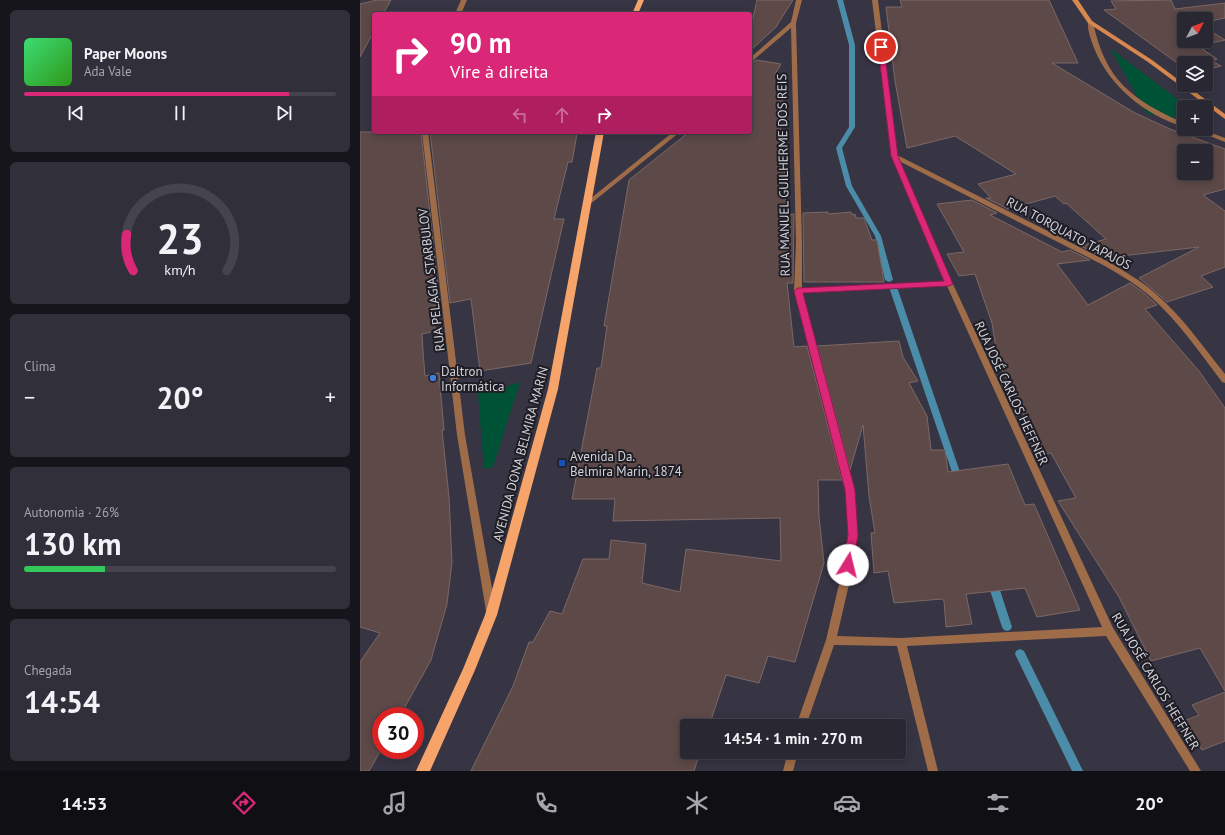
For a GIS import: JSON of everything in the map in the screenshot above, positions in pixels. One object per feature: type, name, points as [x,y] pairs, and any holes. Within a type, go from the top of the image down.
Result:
[{"type":"main road","points":[[636,12],[641,0]]},
{"type":"main road","name":"AVENIDA DONA BELMIRA MARIN","points":[[423,771],[469,670],[491,615],[553,389],[600,134]]},
{"type":"street","points":[[459,12],[464,0]]},
{"type":"street","name":"RUA MANUEL GUILHERME DOS REIS","points":[[799,0],[793,23],[799,242],[798,291],[850,490],[853,535],[846,580],[830,640],[803,719]]},
{"type":"street","name":"RUA JOSÉ CARLOS HEFFNER","points":[[875,0],[894,156],[949,284],[1109,631],[1196,771]]},
{"type":"street","points":[[1075,0],[1090,22],[1150,61],[1225,118]]},
{"type":"street","points":[[1090,22],[1092,40],[1098,55],[1108,73],[1122,90],[1148,108],[1177,122]]},
{"type":"street","points":[[752,59],[793,23]]},
{"type":"street","name":"RUA PELAGIA STARBULOV","points":[[425,134],[461,435],[491,615]]},
{"type":"street","points":[[588,204],[675,134]]},
{"type":"street","points":[[1213,136],[1225,140]]},
{"type":"street","name":"RUA TORQUATO TAPAJÓS","points":[[894,156],[1105,263],[1131,278],[1153,294],[1172,312],[1225,380]]},
{"type":"street","points":[[798,291],[949,284]]},
{"type":"street","points":[[830,640],[901,642],[1109,631]]},
{"type":"street","points":[[901,642],[933,771]]},
{"type":"street","points":[[788,771],[791,759]]},
{"type":"green space","points":[[1110,48],[1179,100],[1177,100],[1177,118],[1147,114]]},
{"type":"green space","points":[[477,382],[487,388],[498,389],[520,382],[493,467],[484,469]]},
{"type":"building","points":[[377,0],[391,0],[384,12],[372,12],[372,35],[360,57],[360,4]]},
{"type":"building","points":[[757,0],[793,0],[776,27],[752,49],[752,23]]},
{"type":"building","points":[[900,0],[1049,0],[1078,63],[1052,63],[1135,113],[1177,132],[1177,136],[1189,136],[1211,144],[1177,144],[1177,180],[1213,180],[1213,145],[1225,149],[1225,189],[1203,195],[1225,211],[1225,267],[1201,276],[1213,287],[1167,302],[1139,278],[1199,247],[1104,258],[1081,246],[1106,239],[1066,203],[1064,204],[1055,196],[1008,209],[986,198],[991,198],[978,184],[1016,174],[955,136],[907,148],[895,81],[886,7],[902,7]]},
{"type":"building","points":[[1171,0],[1175,9],[1225,3],[1225,18],[1213,21],[1213,12],[1177,12],[1177,48],[1201,48],[1213,56],[1177,56],[1177,63],[1104,10],[1116,9],[1111,1]]},
{"type":"building","points":[[1213,32],[1225,40],[1213,43]]},
{"type":"building","points":[[756,60],[781,64],[775,74],[782,76],[783,108],[780,108],[781,158],[784,158],[786,214],[794,214],[793,283],[787,283],[794,347],[807,346],[842,480],[818,480],[819,517],[824,563],[795,662],[768,656],[759,683],[726,675],[711,719],[680,719],[680,759],[698,759],[694,771],[471,771],[513,686],[529,642],[533,642],[550,611],[562,614],[583,559],[609,559],[611,540],[646,544],[642,583],[680,592],[686,549],[781,561],[780,518],[613,521],[615,499],[572,499],[597,368],[601,368],[607,326],[604,326],[629,180],[686,134],[752,134],[752,63]]},
{"type":"building","points":[[1213,62],[1221,66],[1213,68]]},
{"type":"building","points":[[360,132],[372,132],[372,134],[421,134],[440,305],[433,306],[435,331],[422,334],[423,351],[425,376],[439,373],[444,430],[442,430],[449,497],[452,562],[447,604],[431,660],[405,707],[372,707],[372,759],[376,759],[369,771],[360,771],[360,662],[380,633],[360,627]]},
{"type":"building","points":[[430,134],[577,134],[572,162],[568,162],[554,219],[564,219],[531,363],[480,371],[471,299],[450,303]]},
{"type":"building","points":[[972,200],[997,213],[990,215],[1062,252],[1070,250],[1090,260],[1057,264],[1088,305],[1130,283],[1144,293],[1157,305],[1145,309],[1199,371],[1225,408],[1225,691],[1200,648],[1151,661],[1119,597],[1058,501],[1076,498],[1051,453],[1042,454],[998,361],[992,323],[975,274],[959,276],[947,254],[964,252],[937,204]]},
{"type":"building","points":[[828,212],[828,214],[851,212],[852,215],[855,214],[856,218],[864,218],[872,240],[877,240],[884,282],[804,282],[803,213]]},
{"type":"building","points":[[899,341],[903,357],[918,381],[909,383],[927,416],[931,450],[945,450],[948,472],[1008,464],[1025,505],[1034,504],[1080,610],[1037,617],[1025,588],[966,594],[972,624],[946,627],[944,601],[942,599],[894,603],[888,571],[874,573],[871,533],[875,533],[869,496],[863,425],[850,470],[817,346]]},
{"type":"building","points":[[1225,692],[1225,741],[1202,750],[1184,721],[1199,715],[1192,705]]},
{"type":"waterway","points":[[840,0],[852,45],[852,127],[839,148],[849,186],[878,236],[889,280]]},
{"type":"waterway","points":[[894,290],[959,481]]},
{"type":"waterway","points":[[992,581],[1007,627]]},
{"type":"waterway","points":[[1020,654],[1078,771]]},
{"type":"place","name":"Daltron Informática","points":[[433,378]]},
{"type":"place","name":"Avenida Da. Belmira Marin, 1874","points":[[562,463]]},
{"type":"route","points":[[848,565],[853,535],[850,490],[820,380],[798,291],[949,284],[894,156],[881,47]]}]
